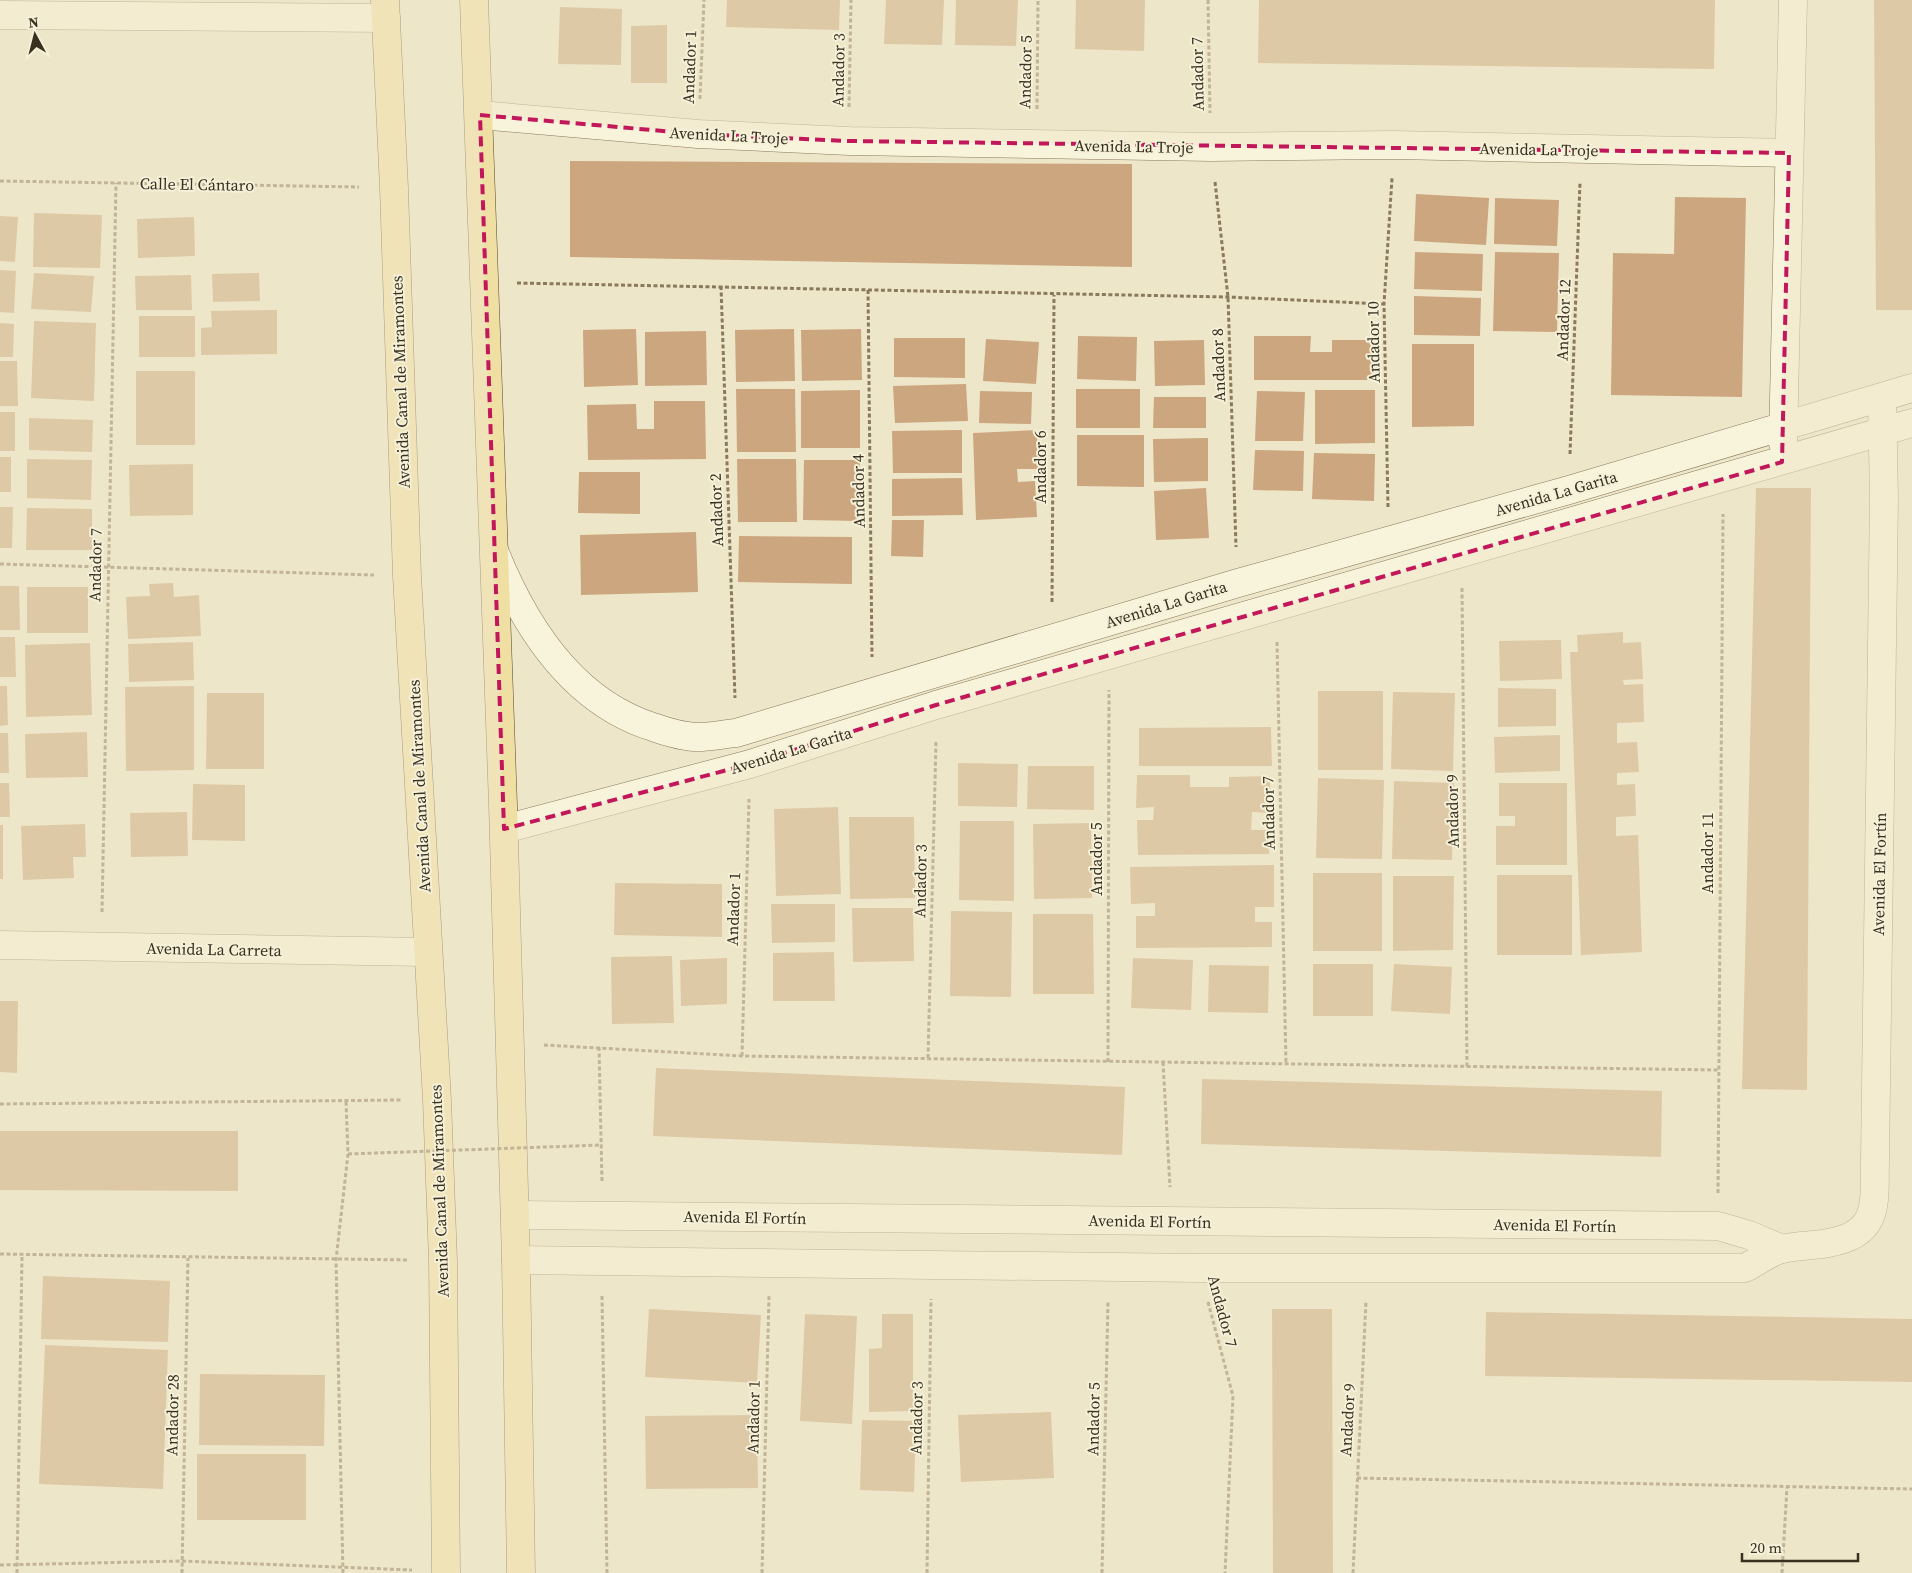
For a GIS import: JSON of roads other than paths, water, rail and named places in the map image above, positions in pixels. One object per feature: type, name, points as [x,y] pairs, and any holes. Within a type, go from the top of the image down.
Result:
[{"type":"main road","points":[[474,0],[480,115],[504,829],[515,1215],[521,1573]]},
{"type":"main road","name":"Avenida Canal de Miramontes","points":[[386,9],[407,576],[437,1100],[443,1261],[446,1572]]},
{"type":"street","points":[[1782,462],[1793,0]]},
{"type":"street","points":[[0,15],[386,9]]},
{"type":"street","name":"Avenida La Troje","points":[[480,115],[698,134],[849,141],[1211,147],[1394,145],[1789,153]]},
{"type":"street","name":"Avenida La Garita","points":[[494,553],[522,611],[559,664],[582,688],[609,708],[638,723],[698,737],[736,733],[1238,583],[1569,490],[1912,388]]},
{"type":"street","name":"Avenida El Fortín","points":[[516,1260],[1109,1265],[1199,1268],[1745,1268],[1782,1249],[1849,1238],[1865,1228],[1874,1203],[1884,431],[1882,398]]},
{"type":"street","name":"Avenida La Garita","points":[[504,829],[750,764],[936,705],[1912,423]]},
{"type":"street","name":"Avenida La Carreta","points":[[0,945],[428,952]]},
{"type":"street","name":"Avenida El Fortín","points":[[515,1215],[1718,1226],[1749,1235],[1782,1249]]}]
